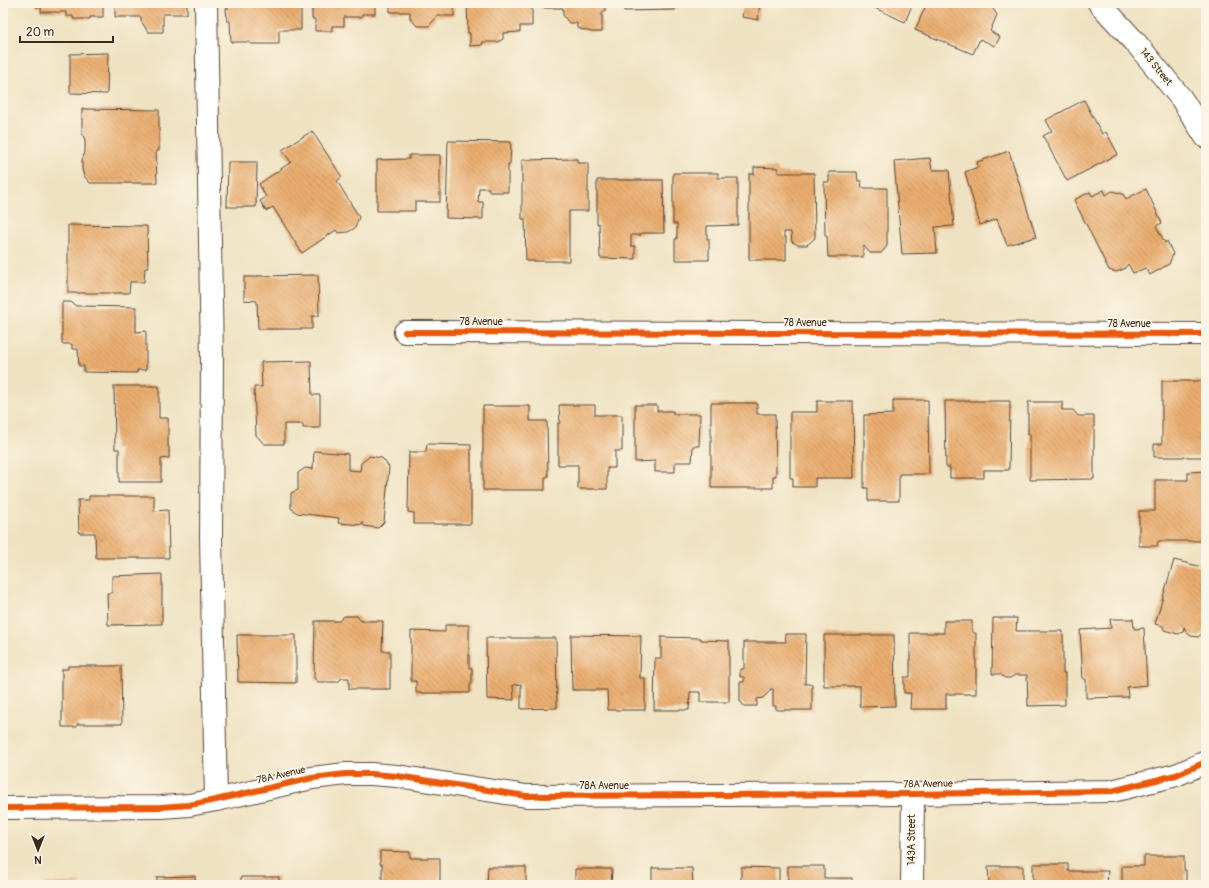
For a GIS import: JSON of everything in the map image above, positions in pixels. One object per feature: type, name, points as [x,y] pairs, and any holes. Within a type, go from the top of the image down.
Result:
[{"type":"street","points":[[206,3],[212,361],[211,537],[216,800]]},
{"type":"street","name":"143 Street","points":[[1099,3],[1136,43],[1181,98],[1206,136]]},
{"type":"street","name":"78 Avenue","points":[[405,332],[1206,334]]},
{"type":"street","name":"78A Avenue","points":[[3,808],[161,807],[216,800],[312,778],[346,774],[397,776],[526,796],[912,794],[1112,791],[1176,775],[1206,762]]},
{"type":"street","name":"143A Street","points":[[912,794],[912,885]]},
{"type":"building","points":[[36,3],[103,3],[103,17],[73,19],[73,16],[66,16],[66,12],[41,12],[41,7],[36,7]]},
{"type":"building","points":[[115,3],[187,3],[187,14],[163,14],[163,32],[148,32],[141,21],[141,17],[115,17]]},
{"type":"building","points":[[229,3],[301,3],[301,30],[279,30],[279,44],[250,44],[250,42],[231,42],[230,21],[227,21],[226,8],[229,8]]},
{"type":"building","points":[[312,3],[375,3],[375,14],[362,14],[362,17],[344,17],[344,26],[332,26],[332,31],[315,31],[315,19],[312,19]]},
{"type":"building","points":[[390,3],[454,3],[454,16],[436,16],[429,26],[417,26],[410,18],[410,12],[390,12]]},
{"type":"building","points":[[467,3],[532,3],[532,26],[520,26],[520,32],[503,33],[503,39],[498,42],[483,42],[482,45],[470,46]]},
{"type":"building","points":[[544,3],[605,3],[605,12],[602,12],[602,32],[591,32],[577,28],[577,23],[569,23],[563,15],[563,8],[544,8]]},
{"type":"building","points":[[624,3],[690,3],[690,6],[675,7],[675,10],[624,11]]},
{"type":"building","points":[[729,3],[760,3],[758,20],[742,17],[744,6]]},
{"type":"building","points":[[832,3],[832,5],[821,4]]},
{"type":"building","points":[[864,3],[913,3],[905,22]]},
{"type":"building","points":[[927,3],[988,3],[997,15],[990,31],[1000,37],[995,46],[980,39],[973,54],[915,30]]},
{"type":"building","points":[[108,53],[107,94],[70,93],[70,54]]},
{"type":"building","points":[[1084,100],[1102,134],[1106,132],[1118,154],[1067,181],[1043,136],[1052,131],[1046,120]]},
{"type":"building","points":[[82,109],[159,110],[159,151],[156,151],[157,183],[90,183],[84,176],[82,169],[82,160],[85,152],[85,140],[82,133]]},
{"type":"building","points":[[312,131],[342,177],[337,181],[359,217],[355,228],[348,232],[338,233],[336,230],[302,253],[273,207],[266,211],[260,201],[266,197],[259,184],[291,162],[282,150]]},
{"type":"building","points":[[448,141],[511,142],[510,165],[508,165],[508,192],[489,192],[489,188],[479,188],[478,202],[483,202],[483,219],[446,218]]},
{"type":"building","points":[[1009,151],[1036,237],[1007,245],[997,219],[980,225],[965,172],[978,167],[977,162]]},
{"type":"building","points":[[409,155],[440,155],[440,202],[415,202],[415,211],[377,211],[377,160],[409,159]]},
{"type":"building","points":[[930,158],[932,170],[949,170],[954,226],[935,227],[937,253],[902,254],[894,161]]},
{"type":"building","points":[[577,159],[577,163],[588,163],[588,211],[569,211],[569,261],[526,261],[525,219],[522,219],[522,160]]},
{"type":"building","points":[[228,162],[257,162],[256,207],[227,207]]},
{"type":"building","points":[[754,167],[778,168],[778,173],[814,173],[815,238],[807,245],[798,245],[792,242],[791,232],[784,232],[784,237],[786,237],[786,260],[749,260],[749,174],[754,174]]},
{"type":"building","points":[[829,172],[857,172],[858,181],[861,181],[862,188],[887,188],[887,246],[881,253],[870,253],[863,245],[863,257],[828,257],[827,236],[825,236],[824,182],[829,182]]},
{"type":"building","points":[[673,173],[718,173],[718,178],[738,178],[738,225],[707,226],[707,239],[709,239],[709,260],[675,260],[677,224],[673,224]]},
{"type":"building","points":[[597,180],[663,180],[664,233],[641,233],[641,235],[631,235],[631,246],[635,246],[635,259],[600,258],[599,223],[597,224]]},
{"type":"building","points":[[1146,189],[1162,223],[1156,226],[1165,243],[1167,241],[1173,254],[1169,264],[1150,275],[1146,268],[1133,273],[1128,264],[1124,269],[1116,272],[1109,270],[1074,200],[1090,192],[1092,196],[1104,190],[1106,195],[1112,191],[1123,194],[1126,199]]},
{"type":"building","points":[[68,225],[147,226],[148,268],[145,268],[144,282],[130,282],[129,293],[68,293]]},
{"type":"building","points":[[318,275],[319,316],[312,316],[312,329],[258,329],[257,301],[244,300],[244,277]]},
{"type":"building","points":[[62,302],[71,302],[76,306],[136,307],[136,332],[146,331],[146,370],[137,370],[137,373],[84,372],[84,366],[79,366],[78,349],[72,349],[72,344],[62,344]]},
{"type":"building","points":[[311,361],[312,395],[320,395],[320,428],[303,428],[303,424],[284,424],[284,444],[264,444],[256,435],[254,387],[262,387],[261,362]]},
{"type":"building","points":[[1162,381],[1206,381],[1205,457],[1154,457],[1154,444],[1162,444]]},
{"type":"building","points":[[114,386],[159,386],[159,418],[168,418],[169,447],[169,458],[161,459],[161,482],[119,482],[119,449],[115,449]]},
{"type":"building","points":[[893,400],[928,400],[929,474],[899,474],[899,501],[868,501],[868,488],[864,488],[864,415],[893,414]]},
{"type":"building","points":[[817,401],[853,401],[854,478],[815,478],[815,487],[793,487],[793,478],[790,478],[790,412],[817,412]]},
{"type":"building","points":[[945,401],[1010,401],[1009,470],[984,470],[984,478],[950,478],[950,467],[946,467]]},
{"type":"building","points":[[1028,402],[1062,402],[1062,410],[1073,410],[1078,416],[1094,416],[1094,479],[1030,480]]},
{"type":"building","points":[[711,403],[757,403],[757,414],[775,414],[776,476],[773,476],[773,488],[711,488]]},
{"type":"building","points":[[559,405],[595,405],[595,415],[622,415],[622,451],[615,451],[615,468],[607,468],[607,489],[578,489],[578,465],[558,465],[558,423],[560,423]]},
{"type":"building","points":[[635,405],[657,405],[657,411],[673,411],[673,414],[700,414],[699,446],[693,446],[692,462],[675,462],[675,472],[655,472],[655,461],[635,462]]},
{"type":"building","points":[[483,406],[530,406],[530,421],[547,421],[548,477],[545,477],[545,490],[483,490]]},
{"type":"building","points":[[427,444],[471,445],[471,524],[414,524],[414,513],[408,512],[409,452],[426,452]]},
{"type":"building","points":[[314,451],[348,454],[348,470],[360,471],[361,463],[370,456],[382,458],[389,467],[384,522],[378,528],[364,526],[362,522],[362,525],[338,523],[339,518],[297,513],[291,508],[291,493],[298,490],[298,473],[305,468],[313,469]]},
{"type":"building","points":[[1206,471],[1206,541],[1158,541],[1157,546],[1139,546],[1139,511],[1155,511],[1155,480],[1188,480],[1188,472]]},
{"type":"building","points":[[89,496],[154,496],[154,511],[168,510],[169,558],[96,558],[95,533],[79,533],[78,500],[89,500]]},
{"type":"building","points":[[1174,560],[1206,568],[1206,624],[1203,633],[1198,637],[1191,636],[1187,633],[1184,627],[1183,632],[1178,634],[1164,630],[1163,626],[1155,624]]},
{"type":"building","points":[[162,574],[162,624],[108,625],[107,593],[112,593],[112,576]]},
{"type":"building","points":[[344,616],[357,616],[361,621],[383,621],[382,651],[390,651],[390,689],[349,689],[349,678],[342,678],[338,682],[318,682],[314,678],[315,621],[339,621]]},
{"type":"building","points":[[993,618],[1017,618],[1016,631],[1063,631],[1065,705],[1028,706],[1027,675],[1015,675],[1010,678],[1005,678],[1000,674],[992,674]]},
{"type":"building","points":[[1110,619],[1133,619],[1134,629],[1144,628],[1147,685],[1127,687],[1128,697],[1086,698],[1086,679],[1083,679],[1080,630],[1111,628]]},
{"type":"building","points":[[944,621],[972,621],[972,633],[976,633],[976,694],[946,694],[946,709],[910,709],[911,693],[904,693],[904,677],[910,677],[910,633],[944,633]]},
{"type":"building","points":[[445,625],[469,625],[469,668],[472,668],[472,684],[470,684],[470,693],[416,693],[416,681],[411,681],[411,631],[445,632]]},
{"type":"building","points":[[785,634],[806,634],[805,684],[812,684],[812,710],[776,710],[776,706],[773,706],[773,689],[770,689],[770,691],[763,698],[757,699],[757,706],[744,706],[740,701],[740,682],[744,682],[744,677],[740,677],[740,669],[744,669],[744,642],[786,642]]},
{"type":"building","points":[[237,635],[296,635],[296,683],[238,682]]},
{"type":"building","points":[[571,635],[641,636],[640,678],[645,678],[645,710],[608,710],[607,690],[572,690]]},
{"type":"building","points":[[824,635],[894,635],[895,706],[860,707],[860,686],[824,686]]},
{"type":"building","points":[[661,637],[701,638],[701,640],[729,641],[729,702],[700,702],[700,692],[690,692],[689,710],[654,710],[655,658],[661,658]]},
{"type":"building","points":[[486,638],[556,638],[557,708],[521,709],[521,684],[513,685],[514,700],[487,699]]},
{"type":"building","points":[[68,666],[121,666],[122,724],[77,724],[77,727],[62,727],[62,669],[68,669]]},
{"type":"building","points":[[380,851],[410,852],[410,858],[440,858],[440,885],[382,885],[382,864],[380,864]]},
{"type":"building","points":[[1144,856],[1184,856],[1186,885],[1122,885],[1122,866],[1144,866]]},
{"type":"building","points":[[1033,864],[1068,864],[1068,871],[1108,871],[1107,885],[1033,885]]},
{"type":"building","points":[[788,866],[824,866],[824,878],[852,878],[852,885],[788,885]]},
{"type":"building","points":[[988,866],[1023,866],[1023,885],[974,885],[977,883],[989,883]]},
{"type":"building","points":[[488,867],[526,867],[526,885],[487,885]]},
{"type":"building","points":[[741,867],[779,868],[779,885],[741,885]]},
{"type":"building","points":[[652,868],[692,868],[693,885],[652,885]]},
{"type":"building","points":[[575,869],[612,869],[611,885],[575,885]]},
{"type":"building","points":[[195,876],[196,885],[157,885],[157,877]]},
{"type":"building","points":[[241,877],[279,877],[279,885],[241,885]]},
{"type":"building","points":[[45,883],[80,883],[80,885],[45,885]]},
{"type":"cycle path","points":[[405,332],[1206,334]]},
{"type":"cycle path","points":[[3,808],[161,807],[189,805],[312,778],[346,774],[397,776],[526,796],[913,794],[1112,791],[1176,775],[1206,762]]}]
